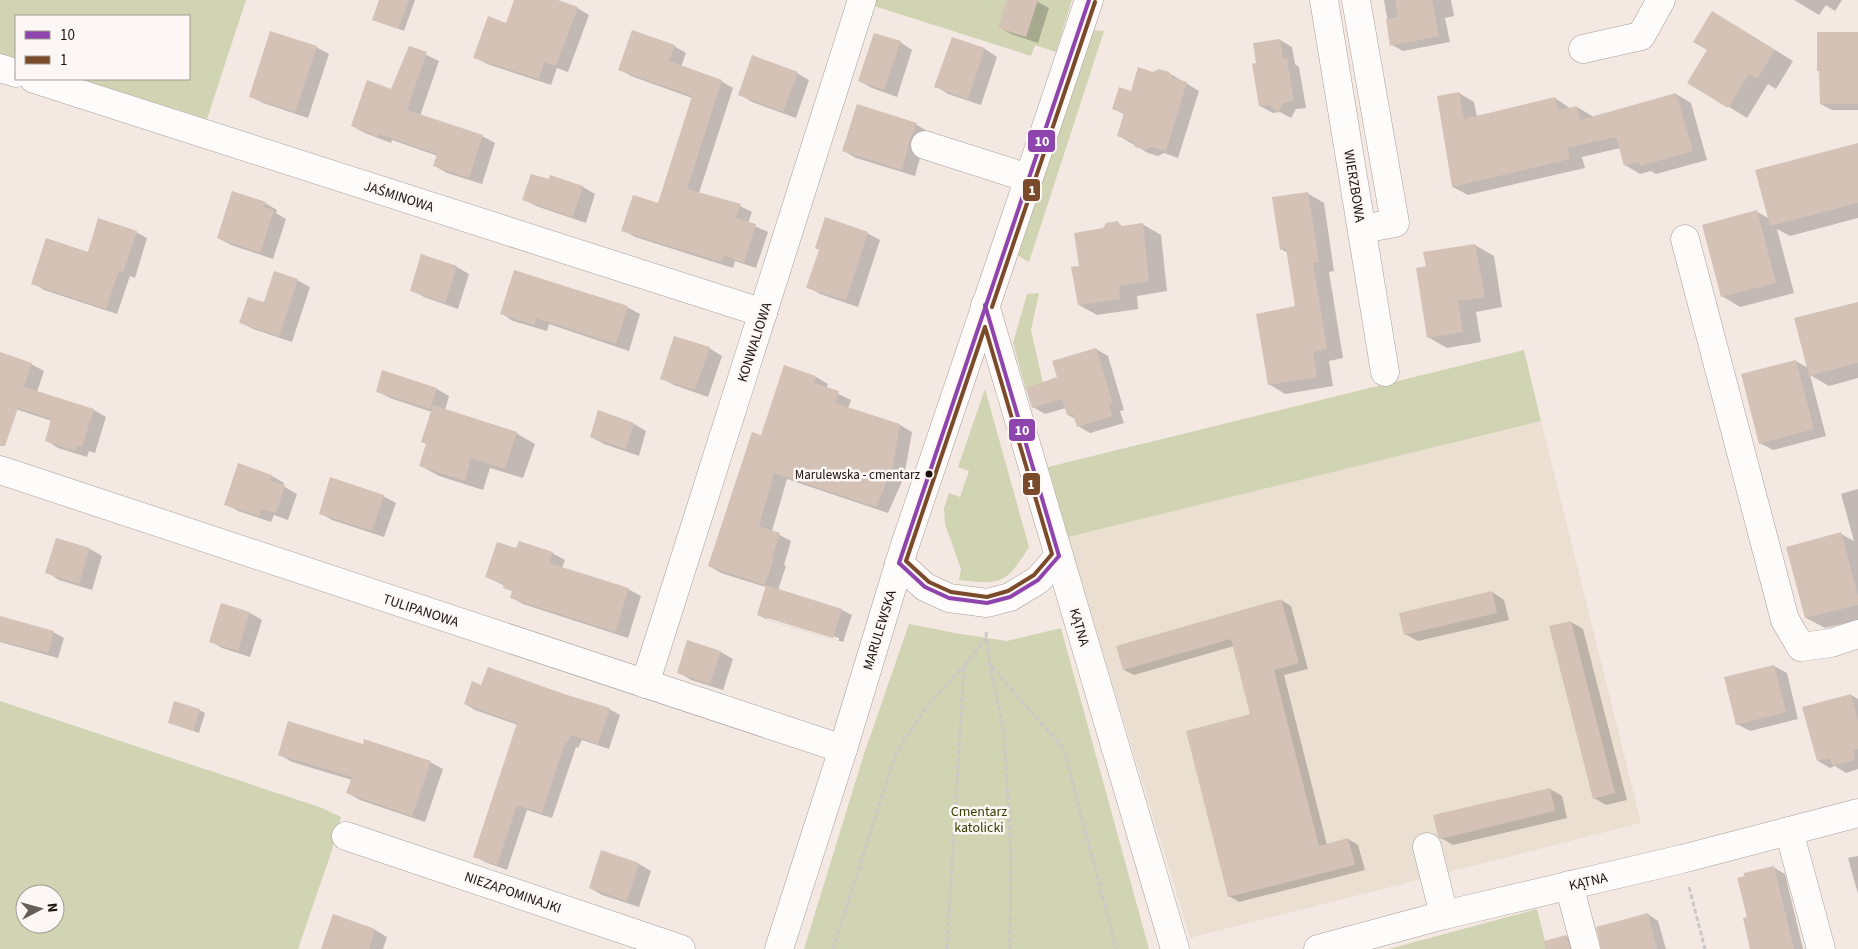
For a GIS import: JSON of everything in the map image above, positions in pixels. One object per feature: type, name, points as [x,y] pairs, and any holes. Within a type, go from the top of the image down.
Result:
[{"type":"street","name":"KONWALIOWA","points":[[645,684],[862,0]]},
{"type":"street","name":"MARULEWSKA","points":[[779,949],[843,749],[899,563],[1089,0]]},
{"type":"street","name":"WIERZBOWA","points":[[1324,0],[1385,372]]},
{"type":"street","points":[[1356,0],[1395,223],[1362,229]]},
{"type":"street","points":[[1583,49],[1641,36],[1661,0]]},
{"type":"street","points":[[0,68],[15,73]]},
{"type":"street","name":"JAŚMINOWA","points":[[37,80],[763,313]]},
{"type":"street","points":[[925,145],[1028,178]]},
{"type":"street","points":[[1685,239],[1785,620],[1802,647],[1831,643],[1858,634]]},
{"type":"street","name":"KĄTNA","points":[[985,305],[1175,949]]},
{"type":"street","name":"TULIPANOWA","points":[[0,470],[843,749]]},
{"type":"street","points":[[899,563],[925,588],[949,598],[987,603],[1010,597],[1038,580],[1059,556]]},
{"type":"street","name":"KĄTNA","points":[[1318,949],[1444,915],[1682,859],[1858,813]]},
{"type":"street","points":[[1789,831],[1822,949]]},
{"type":"street","name":"NIEZAPOMINAJKI","points":[[346,836],[681,949]]},
{"type":"street","points":[[1427,847],[1444,915]]},
{"type":"street","points":[[1569,886],[1586,949]]},
{"type":"path","points":[[987,603],[986,638],[1004,732],[1011,853],[1010,949]]},
{"type":"path","points":[[833,949],[896,753],[927,706],[964,666],[986,638]]},
{"type":"path","points":[[947,949],[964,666]]},
{"type":"path","points":[[990,666],[1064,749],[1116,949]]},
{"type":"path","points":[[1682,859],[1705,949]]},
{"type":"shaded area","points":[[1541,421],[1641,823],[1190,938],[1068,537]]},
{"type":"green space","points":[[0,0],[246,0],[207,119],[83,80],[190,80],[190,15],[15,15],[15,59],[0,54]]},
{"type":"green space","points":[[872,0],[1072,0],[1056,52],[1035,45],[1031,56],[871,5]]},
{"type":"green space","points":[[1092,30],[1104,31],[1029,262],[1017,255]]},
{"type":"green space","points":[[1039,293],[1031,330],[1044,388],[1026,390],[1013,343],[1027,294]]},
{"type":"green space","points":[[1524,350],[1541,421],[1068,537],[1048,467]]},
{"type":"green space","points":[[985,389],[1029,547],[1008,575],[994,582],[959,580],[961,569],[945,524],[944,508],[949,493],[960,497],[969,471],[958,467]]},
{"type":"green space","name":"Cmentarz katolicki","points":[[909,624],[1007,641],[1061,628],[1149,949],[804,949],[864,754]]},
{"type":"green space","points":[[0,701],[322,808],[341,817],[331,853],[298,949],[0,949]]},
{"type":"green space","points":[[1537,909],[1547,949],[1389,949]]},
{"type":"building","points":[[379,0],[409,0],[398,29],[372,20]]},
{"type":"building","points":[[514,0],[558,0],[578,7],[556,66],[544,62],[539,79],[473,58],[488,16],[506,23]]},
{"type":"building","points":[[1007,0],[1038,0],[1026,37],[998,28]]},
{"type":"building","points":[[1395,0],[1432,0],[1439,36],[1390,46],[1386,19],[1398,17]]},
{"type":"building","points":[[1712,11],[1775,50],[1757,79],[1749,74],[1728,108],[1687,83],[1707,50],[1693,42]]},
{"type":"building","points":[[632,30],[675,45],[669,61],[722,80],[687,189],[741,204],[736,218],[756,224],[744,263],[724,255],[721,262],[621,231],[633,195],[658,203],[692,96],[618,70]]},
{"type":"building","points":[[270,31],[317,46],[295,112],[249,97]]},
{"type":"building","points":[[1817,32],[1858,32],[1858,104],[1820,104],[1819,71],[1817,71]]},
{"type":"building","points":[[874,33],[901,41],[884,90],[858,81]]},
{"type":"building","points":[[952,37],[985,48],[968,99],[934,87]]},
{"type":"building","points":[[1280,39],[1283,59],[1287,58],[1294,101],[1283,103],[1278,112],[1270,105],[1259,106],[1252,64],[1256,63],[1253,43]]},
{"type":"building","points":[[409,46],[427,52],[407,110],[483,135],[469,178],[433,166],[437,154],[379,134],[378,137],[351,126],[367,80],[391,89]]},
{"type":"building","points":[[752,55],[798,72],[783,112],[738,95]]},
{"type":"building","points":[[1138,67],[1153,72],[1159,69],[1169,72],[1173,78],[1187,82],[1166,151],[1151,147],[1145,150],[1135,147],[1132,141],[1117,136],[1124,113],[1112,109],[1119,87],[1131,91]]},
{"type":"building","points":[[1459,92],[1464,119],[1555,97],[1559,110],[1577,106],[1580,120],[1676,93],[1693,151],[1640,166],[1639,162],[1624,166],[1616,137],[1567,148],[1570,159],[1452,187],[1437,96]]},
{"type":"building","points":[[857,104],[917,123],[902,170],[842,151]]},
{"type":"building","points":[[1858,143],[1858,203],[1770,226],[1755,170]]},
{"type":"building","points":[[531,174],[549,179],[550,175],[583,186],[573,217],[522,200]]},
{"type":"building","points":[[232,191],[266,202],[264,207],[274,210],[260,253],[217,238]]},
{"type":"building","points":[[1308,192],[1319,262],[1313,263],[1327,349],[1313,352],[1317,377],[1268,385],[1256,314],[1295,306],[1286,248],[1280,250],[1272,197]]},
{"type":"building","points":[[1757,210],[1776,283],[1721,297],[1702,225]]},
{"type":"building","points":[[825,217],[868,232],[846,300],[806,288],[819,250],[815,248]]},
{"type":"building","points":[[98,218],[137,231],[123,272],[119,271],[106,309],[31,284],[46,238],[88,252]]},
{"type":"building","points":[[1117,221],[1122,226],[1143,223],[1149,281],[1119,286],[1120,299],[1078,305],[1071,267],[1079,266],[1074,233],[1103,228],[1106,223]]},
{"type":"building","points":[[1475,244],[1485,297],[1458,301],[1463,332],[1427,338],[1416,268],[1426,266],[1423,252]]},
{"type":"building","points":[[421,254],[457,266],[445,303],[410,291]]},
{"type":"building","points":[[514,270],[628,306],[616,344],[536,318],[534,325],[500,314]]},
{"type":"building","points":[[274,271],[298,279],[279,336],[239,323],[248,297],[264,302]]},
{"type":"building","points":[[1858,302],[1858,363],[1809,376],[1794,318]]},
{"type":"building","points":[[674,336],[710,347],[695,390],[660,379]]},
{"type":"building","points":[[1096,348],[1113,403],[1109,404],[1112,416],[1077,427],[1073,414],[1067,415],[1062,399],[1032,408],[1026,388],[1057,377],[1052,361]]},
{"type":"building","points":[[0,352],[32,363],[24,387],[94,409],[82,447],[77,445],[75,451],[45,441],[51,419],[18,408],[5,446],[0,446]]},
{"type":"building","points":[[1796,360],[1814,429],[1759,444],[1741,374]]},
{"type":"building","points":[[784,365],[816,376],[814,383],[839,391],[835,403],[900,424],[892,470],[876,507],[774,473],[759,526],[780,533],[765,585],[708,566],[752,432],[761,435]]},
{"type":"building","points":[[382,370],[437,388],[430,409],[376,392]]},
{"type":"building","points":[[433,405],[517,432],[505,469],[471,458],[465,481],[419,466],[426,444],[421,442]]},
{"type":"building","points":[[598,410],[634,423],[626,449],[590,437]]},
{"type":"building","points":[[238,463],[272,475],[270,481],[285,485],[276,513],[261,509],[259,516],[224,505]]},
{"type":"building","points":[[330,477],[384,495],[372,531],[319,514]]},
{"type":"building","points":[[1841,532],[1858,596],[1858,605],[1805,618],[1786,547]]},
{"type":"building","points":[[56,538],[90,548],[79,584],[45,573]]},
{"type":"building","points":[[519,541],[553,552],[549,563],[629,588],[615,632],[510,598],[512,591],[503,588],[504,584],[485,577],[497,542],[516,548]]},
{"type":"building","points":[[766,585],[842,609],[833,638],[757,615]]},
{"type":"building","points":[[1492,591],[1497,613],[1404,635],[1399,613]]},
{"type":"building","points":[[1281,599],[1299,663],[1274,670],[1319,846],[1348,838],[1355,865],[1228,897],[1186,731],[1250,714],[1231,639],[1123,670],[1116,646]]},
{"type":"building","points":[[221,603],[250,612],[238,651],[209,642]]},
{"type":"building","points":[[0,616],[54,631],[48,653],[0,641]]},
{"type":"building","points":[[1571,621],[1615,793],[1593,799],[1549,626]]},
{"type":"building","points":[[687,640],[721,651],[710,684],[677,673]]},
{"type":"building","points":[[1774,665],[1786,712],[1736,725],[1724,677]]},
{"type":"building","points":[[488,667],[610,708],[598,744],[571,735],[568,743],[565,742],[542,813],[517,805],[497,865],[473,857],[517,723],[464,704],[472,681],[481,685]]},
{"type":"building","points":[[1851,694],[1858,721],[1858,749],[1853,750],[1855,760],[1832,766],[1830,758],[1817,761],[1802,707]]},
{"type":"building","points":[[174,701],[200,709],[193,731],[168,723]]},
{"type":"building","points":[[288,721],[363,744],[364,739],[431,761],[412,816],[346,793],[352,777],[278,755]]},
{"type":"building","points":[[1550,788],[1555,811],[1440,839],[1438,836],[1433,815]]},
{"type":"building","points":[[601,850],[639,863],[627,901],[589,888]]},
{"type":"building","points":[[1774,866],[1794,949],[1750,949],[1743,918],[1747,917],[1737,878],[1744,876],[1744,873]]},
{"type":"building","points":[[1648,913],[1657,949],[1601,949],[1596,927]]},
{"type":"building","points":[[333,914],[375,929],[369,949],[321,949]]},
{"type":"building","points":[[1566,935],[1570,949],[1545,949],[1544,941]]},
{"type":"transit line","name":"10","points":[[899,563],[1089,0]]},
{"type":"transit line","name":"1","points":[[992,307],[1095,2]]},
{"type":"transit line","name":"10","points":[[985,305],[1059,556]]},
{"type":"transit line","name":"1","points":[[985,327],[1052,554],[1034,575],[1008,591],[987,597],[951,592],[929,582],[906,561],[985,327]]},
{"type":"transit line","name":"10","points":[[899,563],[925,587],[949,598],[987,603],[1010,597],[1038,580],[1059,556]]},
{"type":"place","name":"Marulewska - cmentarz","points":[[929,474]]}]
